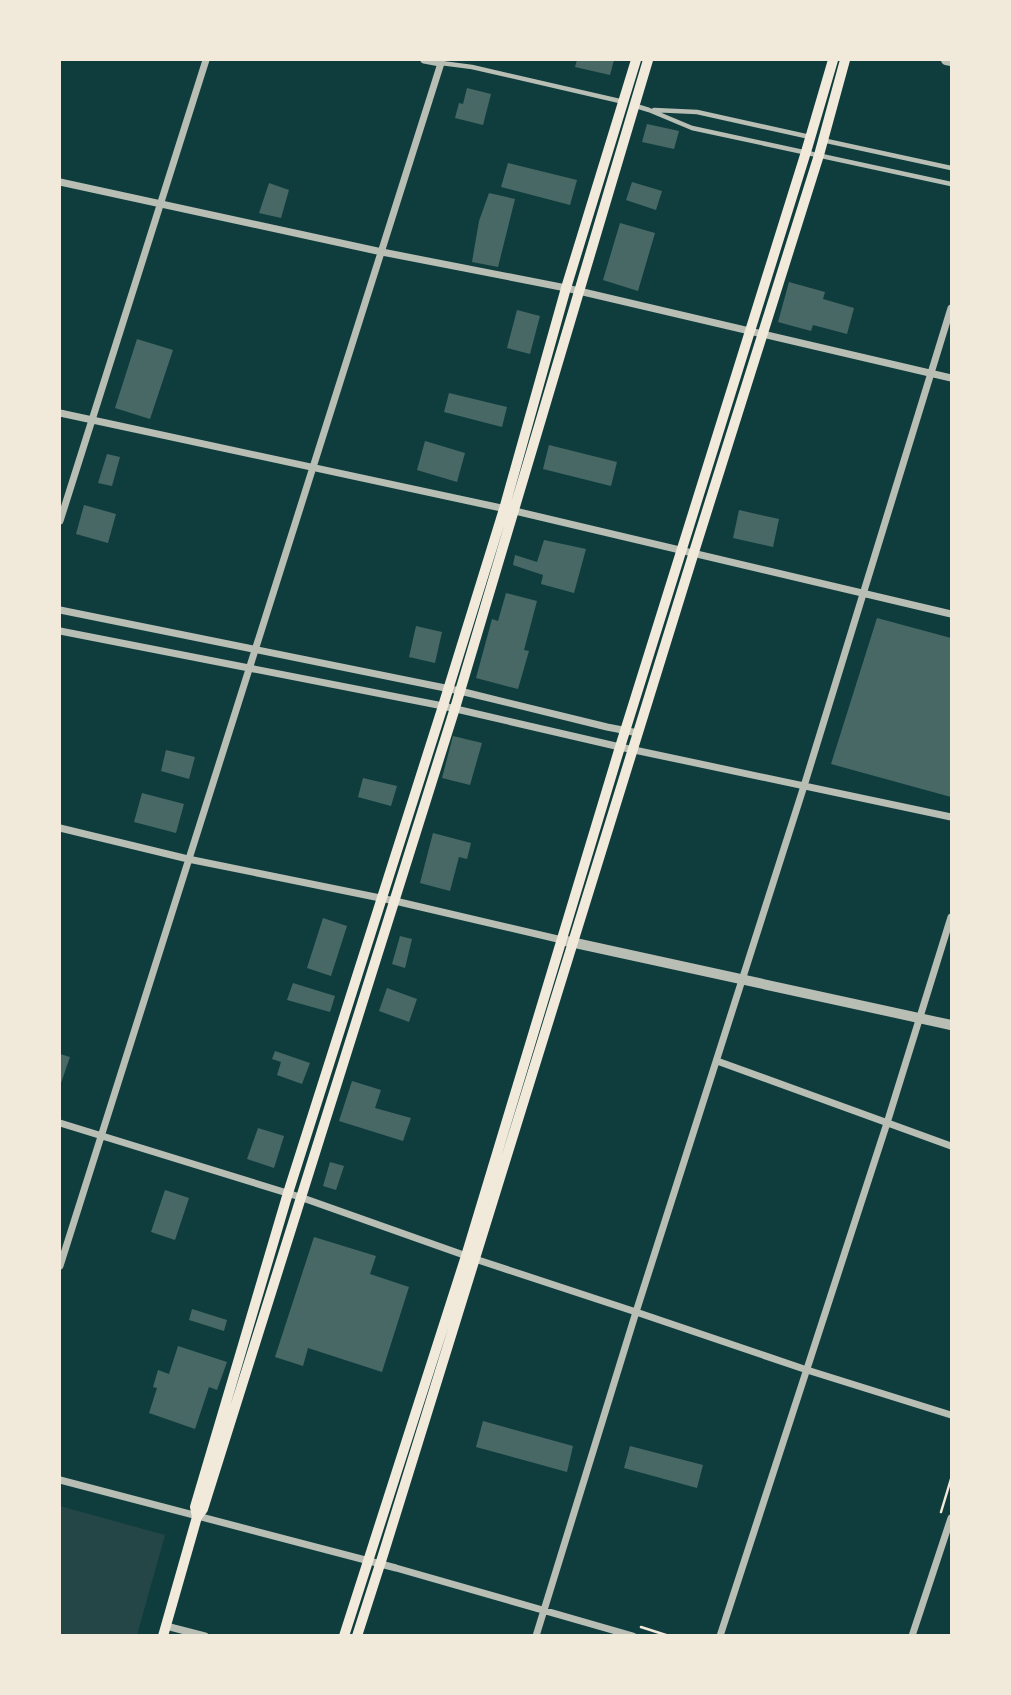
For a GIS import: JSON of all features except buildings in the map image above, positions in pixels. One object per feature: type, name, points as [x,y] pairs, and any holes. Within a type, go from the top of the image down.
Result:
[{"type":"main road","points":[[197,1517],[195,1507],[288,1193],[448,689],[579,291],[628,104],[636,60]]},
{"type":"main road","points":[[164,1631],[197,1517],[203,1509],[455,708],[566,288],[628,104],[648,60]]},
{"type":"main road","points":[[356,1636],[374,1563],[568,941],[633,749],[633,732],[688,551],[750,331],[833,60]]},
{"type":"main road","points":[[688,551],[762,334],[819,155],[845,60]]},
{"type":"main road","points":[[568,941],[620,747],[633,732]]},
{"type":"main road","points":[[344,1636],[374,1563]]},
{"type":"street","points":[[60,521],[206,60]]},
{"type":"street","points":[[60,1266],[441,60],[425,60]]},
{"type":"street","points":[[946,60],[951,61]]},
{"type":"street","points":[[60,182],[382,252],[566,288],[951,378]]},
{"type":"street","points":[[536,1636],[804,786],[951,308]]},
{"type":"street","points":[[60,413],[509,510],[951,614]]},
{"type":"street","points":[[60,610],[460,691],[633,732]]},
{"type":"street","points":[[60,631],[455,708],[620,747],[951,817]]},
{"type":"street","points":[[60,828],[188,859],[395,901],[951,1025]]},
{"type":"street","points":[[720,1636],[951,917]]},
{"type":"street","points":[[717,1061],[951,1146]]},
{"type":"street","points":[[60,1123],[288,1193],[470,1258],[951,1415]]},
{"type":"street","points":[[60,1480],[396,1568],[633,1636]]},
{"type":"street","points":[[912,1636],[951,1518]]},
{"type":"street","points":[[164,1631],[205,1636]]},
{"type":"lane","points":[[441,60],[628,104],[692,128],[951,184]]},
{"type":"lane","points":[[649,110],[697,111],[951,168]]},
{"type":"shaded area","points":[[60,1506],[165,1535],[137,1635],[60,1635]]}]
